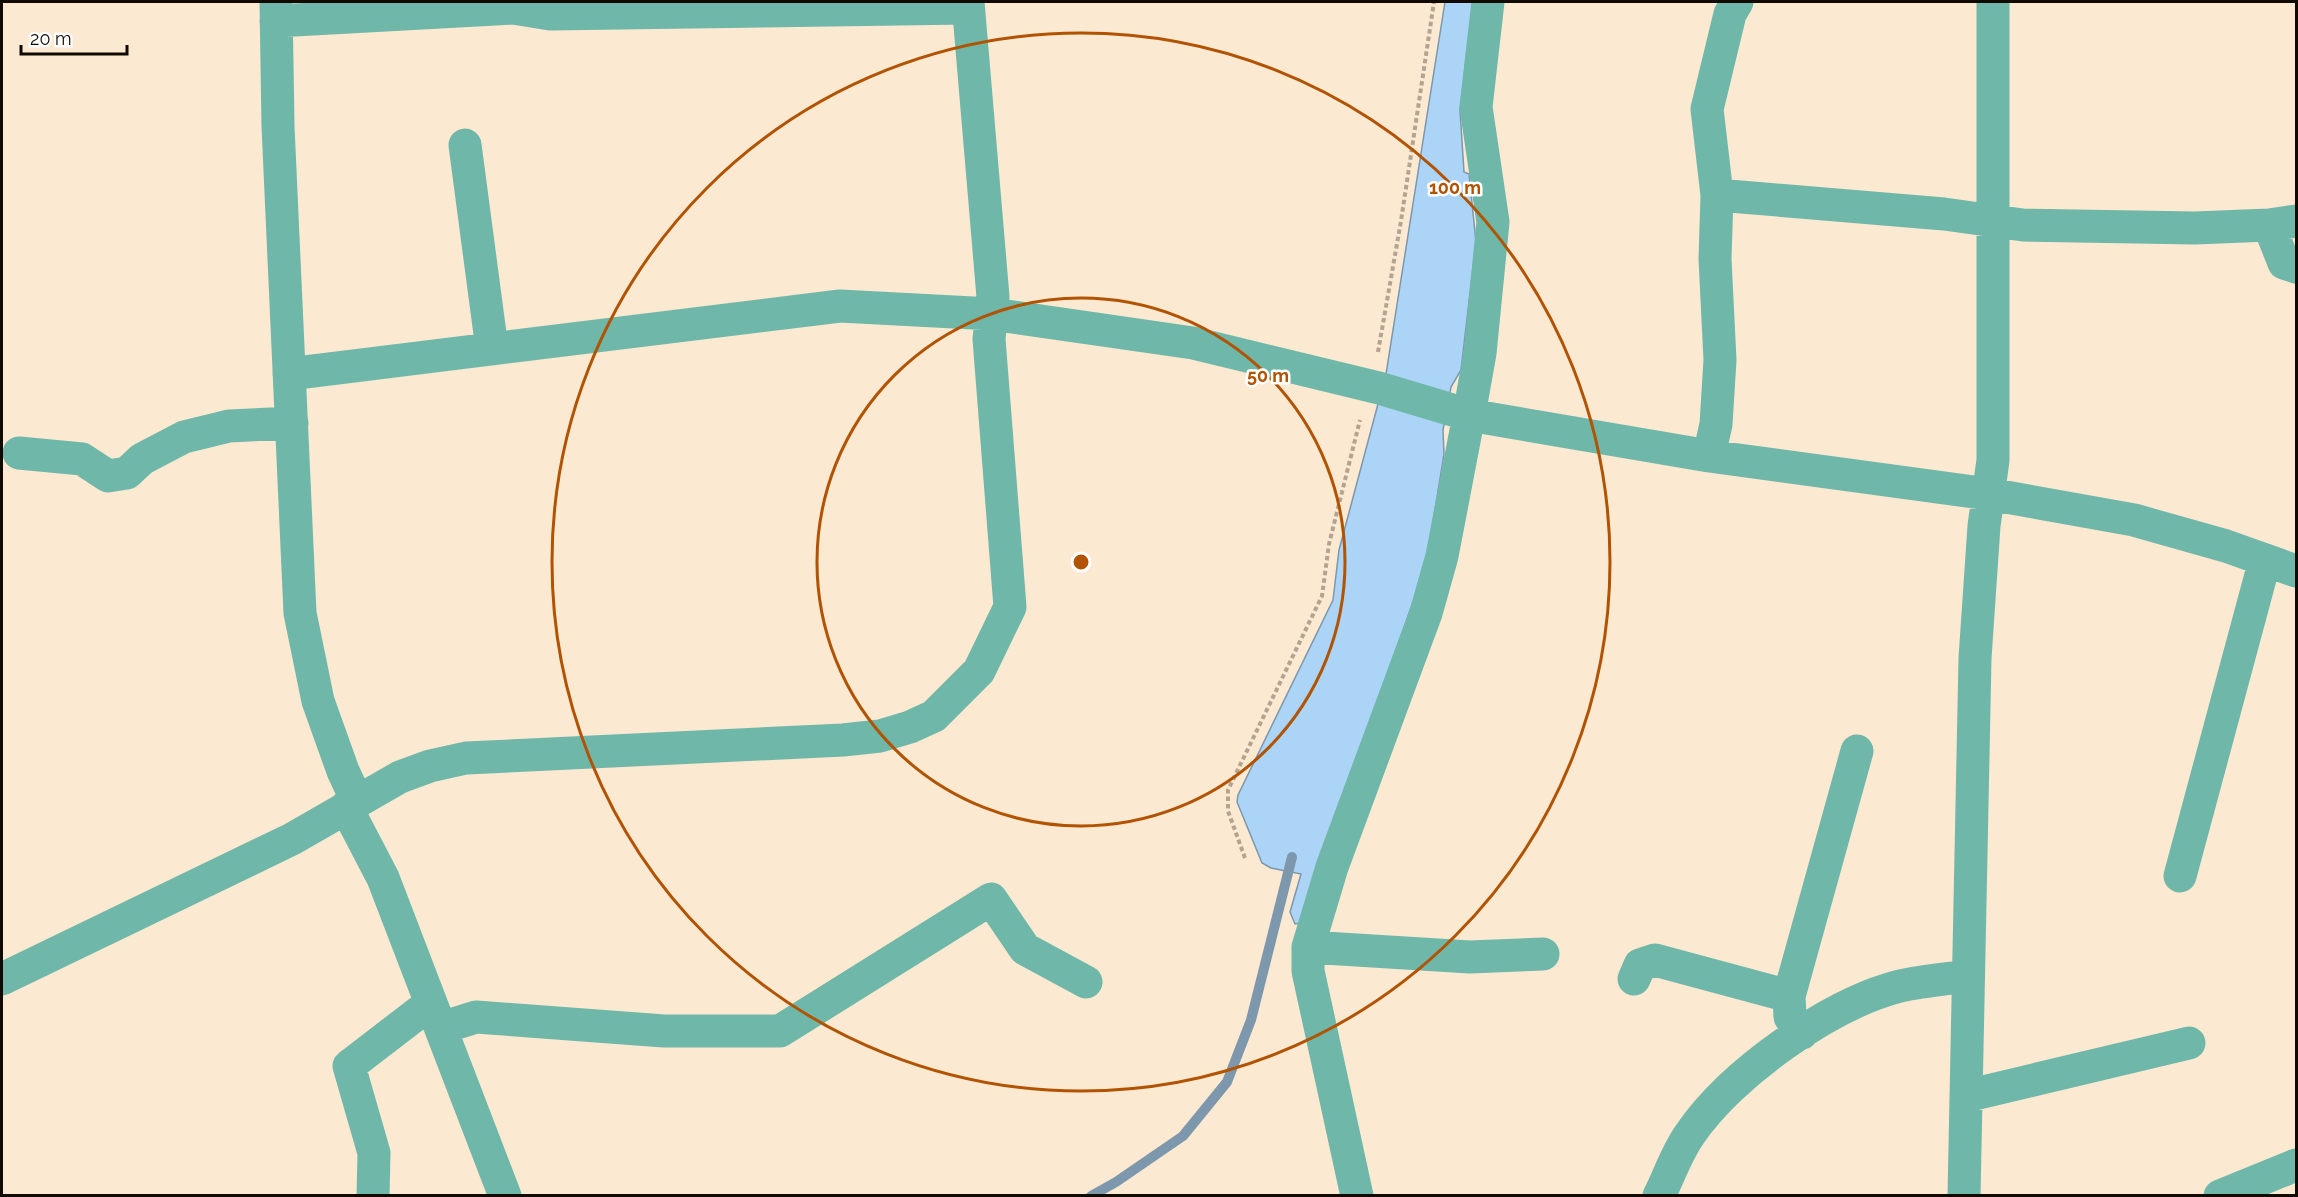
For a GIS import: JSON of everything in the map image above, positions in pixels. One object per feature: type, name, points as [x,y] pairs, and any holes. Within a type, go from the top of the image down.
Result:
[{"type":"street","points":[[1357,1196],[1308,971],[1308,947],[1332,867],[1426,613],[1442,556],[1461,414],[1480,353],[1493,222],[1476,107],[1488,2]]},
{"type":"street","points":[[1709,456],[1716,424],[1720,360],[1715,259],[1717,195],[1707,109],[1730,14],[1737,2]]},
{"type":"street","points":[[1964,1196],[1975,658],[1984,526],[1994,460],[1993,2]]},
{"type":"street","points":[[2,979],[292,839],[352,804],[400,777],[430,766],[466,758],[843,740],[880,736],[910,727],[934,716],[979,671],[1010,607],[989,339],[993,297],[968,5],[550,14],[513,8],[276,11],[278,126],[300,613],[318,701],[352,804],[383,878],[505,1196]]},
{"type":"street","points":[[465,145],[492,349]]},
{"type":"street","points":[[1717,195],[1993,220],[2023,225],[2138,227],[2283,223],[2284,263],[2296,267]]},
{"type":"street","points":[[289,374],[840,306],[992,314],[1193,343],[1375,387],[1461,414],[1709,456],[1989,494],[2134,520],[2226,546],[2296,571]]},
{"type":"street","points":[[19,453],[82,459],[108,476],[127,473],[142,459],[184,437],[230,426],[292,423]]},
{"type":"street","points":[[2180,876],[2265,560]]},
{"type":"street","points":[[1802,1033],[1790,1017],[1789,996],[1857,751]]},
{"type":"street","points":[[374,1196],[374,1153],[349,1066],[436,1015],[664,1031],[780,1031],[991,899],[1025,949],[1086,982]]},
{"type":"street","points":[[1308,947],[1470,957],[1543,954]]},
{"type":"street","points":[[1634,979],[1640,965],[1655,960],[1789,996]]},
{"type":"street","points":[[1659,1196],[1689,1136],[1715,1102],[1802,1033],[1854,1002],[1900,986],[1968,976]]},
{"type":"street","points":[[1966,1095],[2189,1043]]},
{"type":"street","points":[[2220,1196],[2296,1164]]},
{"type":"path","points":[[1245,858],[1228,811],[1228,790],[1322,596],[1329,544],[1375,387],[1434,2]]},
{"type":"water","points":[[1445,2],[1473,2],[1460,110],[1464,172],[1469,174],[1476,242],[1461,370],[1451,387],[1443,430],[1444,454],[1426,565],[1300,923],[1295,924],[1290,912],[1301,874],[1271,868],[1262,863],[1237,802],[1238,795],[1333,600],[1339,550],[1386,374]]},
{"type":"waterway","points":[[1091,1196],[1116,1182],[1183,1136],[1227,1082],[1251,1020],[1292,857]]}]
